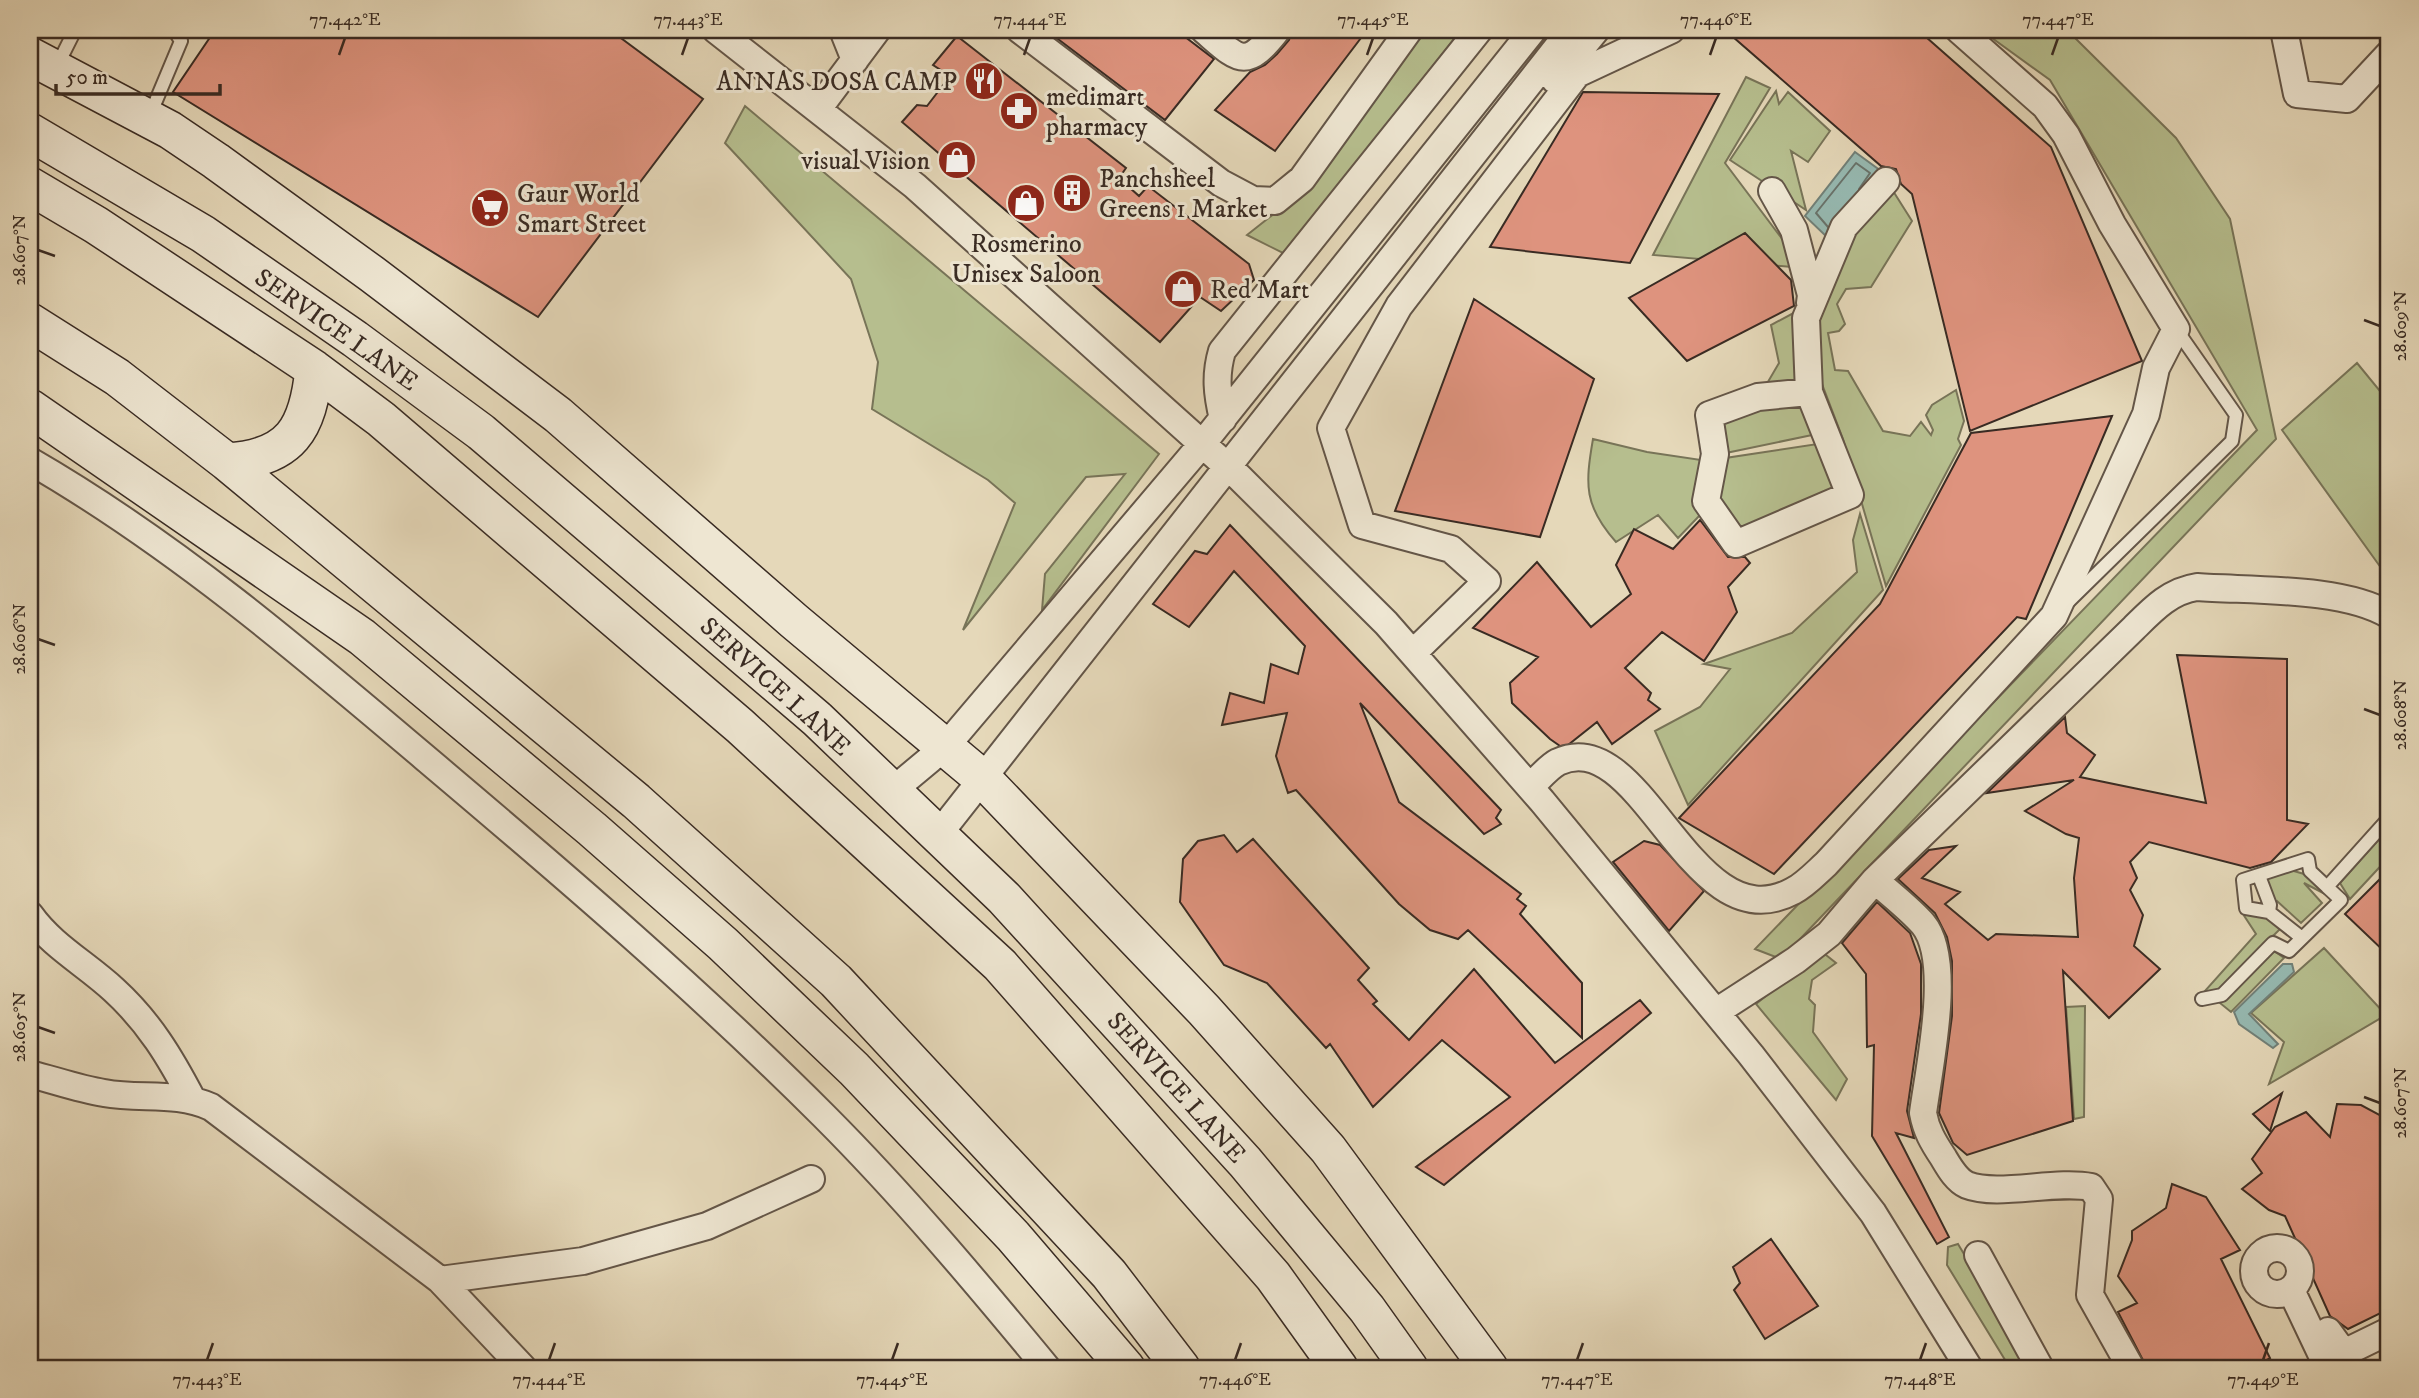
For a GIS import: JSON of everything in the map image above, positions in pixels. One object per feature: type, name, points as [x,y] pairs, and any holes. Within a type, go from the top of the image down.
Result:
[{"type":"street","points":[[716,30],[915,186],[1203,443],[1386,623],[1530,787],[1716,1012],[1873,1213],[1969,1368]]},
{"type":"street","points":[[843,30],[855,60]]},
{"type":"street","points":[[818,109],[877,30]]},
{"type":"street","points":[[1020,30],[1221,183],[1253,200],[1275,201],[1302,179],[1409,30]]},
{"type":"street","points":[[1204,30],[1235,55],[1243,57],[1259,54],[1277,30]]},
{"type":"street","points":[[1223,419],[1216,370],[1222,351],[1479,30]]},
{"type":"street","points":[[892,792],[946,747],[1203,443],[1533,30]]},
{"type":"street","points":[[1234,472],[1571,30]]},
{"type":"street","points":[[938,835],[1596,30]]},
{"type":"street","points":[[1413,653],[1487,580],[1451,549],[1362,525],[1331,428],[1399,306],[1577,74],[1671,30]]},
{"type":"street","points":[[1530,787],[1557,762],[1585,756],[1613,767],[1710,878],[1734,896],[1765,898],[1792,892],[1826,864],[2054,616],[2146,414],[2156,368],[2176,329],[2112,224],[2066,135],[2045,106],[1959,30]]},
{"type":"street","points":[[2284,30],[2297,93],[2347,99],[2389,54]]},
{"type":"street","points":[[42,63],[148,119],[204,153],[316,233],[558,415],[794,621],[983,779],[1204,1010],[1328,1149],[1489,1368]]},
{"type":"street","name":"SERVICE LANE","points":[[30,132],[203,234],[355,339],[481,432],[806,710],[1004,898],[1245,1162],[1367,1309],[1409,1368]]},
{"type":"street","points":[[1806,318],[1844,227],[1886,181]]},
{"type":"street","points":[[30,186],[96,225],[314,369],[381,419],[740,726],[1000,965],[1273,1276],[1339,1368]]},
{"type":"street","points":[[1772,191],[1794,230],[1811,295],[1806,318],[1809,392],[1850,495],[1735,544],[1706,501],[1715,454],[1709,415],[1758,397],[1809,392]]},
{"type":"street","points":[[30,322],[117,377],[227,462],[636,801],[836,981],[1108,1274],[1181,1368]]},
{"type":"street","points":[[227,462],[255,460],[273,453],[296,433],[311,397],[314,369]]},
{"type":"street","points":[[30,408],[362,638],[703,926],[854,1069],[1013,1236],[1126,1368]]},
{"type":"street","points":[[30,461],[201,577],[353,696],[599,904],[825,1117],[970,1274],[1047,1368]]},
{"type":"street","points":[[1716,1012],[1796,960],[1829,934],[1875,880],[2160,603],[2180,590],[2197,587],[2346,598],[2376,607],[2389,615]]},
{"type":"street","points":[[1875,880],[1924,925],[1934,945],[1940,976],[1923,1113],[1925,1129],[1955,1175],[1967,1185],[1988,1188],[2074,1184],[2091,1187],[2099,1199],[2090,1295],[2132,1368]]},
{"type":"street","points":[[30,915],[53,942],[113,989],[154,1031],[192,1098]]},
{"type":"street","points":[[30,1073],[104,1093],[192,1098],[211,1107],[440,1280],[523,1368]]},
{"type":"street","points":[[440,1280],[596,1257],[707,1226],[811,1179]]},
{"type":"street","points":[[1978,1255],[2040,1368]]},
{"type":"street","points":[[2291,1290],[2328,1368]]},
{"type":"street","points":[[2328,1331],[2341,1349],[2348,1351],[2389,1331]]},
{"type":"street","points":[[2346,1368],[2389,1346]]},
{"type":"lane","points":[[42,63],[75,30]]},
{"type":"lane","points":[[148,119],[181,41],[173,30]]},
{"type":"lane","points":[[2054,616],[2232,441],[2236,415],[2211,374],[2176,329]]},
{"type":"lane","points":[[2327,887],[2389,818]]},
{"type":"lane","points":[[2202,999],[2222,995],[2273,943],[2290,951],[2341,900],[2310,871],[2308,859],[2243,880],[2246,908],[2269,912],[2302,938]]},
{"type":"lane","points":[[2259,876],[2270,905],[2269,912]]},
{"type":"green space","points":[[1424,30],[1461,30],[1285,254],[1247,235],[1299,194]]},
{"type":"green space","points":[[1981,30],[2067,30],[2176,138],[2230,219],[2276,439],[1781,959],[1755,949],[2257,430],[2050,80]]},
{"type":"green space","points":[[1746,77],[1770,88],[1725,163],[1804,268],[1653,255]]},
{"type":"green space","points":[[1776,91],[1779,104],[1788,92],[1830,131],[1808,162],[1791,151],[1806,210],[1730,160]]},
{"type":"green space","points":[[745,106],[1159,454],[1042,610],[1045,574],[1125,474],[1086,477],[963,630],[1015,503],[988,480],[872,409],[878,362],[851,279],[725,143]]},
{"type":"green space","points":[[1888,183],[1912,221],[1871,287],[1846,289],[1837,304],[1845,324],[1839,331],[1828,333],[1835,370],[1848,371],[1883,431],[1910,436],[1921,422],[1931,435],[1933,430],[1926,415],[1932,405],[1956,390],[1964,421],[1958,439],[1961,445],[1886,586],[1843,439],[1809,350],[1834,262]]},
{"type":"green space","points":[[1801,309],[1802,389],[1762,392],[1779,363],[1771,325]]},
{"type":"green space","points":[[2357,363],[2389,402],[2389,579],[2282,430]]},
{"type":"green space","points":[[1808,402],[1817,434],[1721,454],[1713,418],[1753,403]]},
{"type":"green space","points":[[1593,439],[1647,452],[1708,461],[1701,514],[1678,538],[1658,515],[1616,542],[1598,517],[1590,494],[1588,482]]},
{"type":"green space","points":[[1824,443],[1847,493],[1734,539],[1711,496],[1719,459]]},
{"type":"green space","points":[[1860,514],[1883,590],[1688,805],[1655,731],[1700,707],[1730,669],[1704,664],[1792,633],[1857,572],[1853,540]]},
{"type":"green space","points":[[2389,828],[2389,857],[2350,899],[2340,883]]},
{"type":"green space","points":[[2287,869],[2304,874],[2327,895],[2304,883],[2322,903],[2301,923],[2277,901],[2273,904],[2262,877]]},
{"type":"green space","points":[[2241,911],[2265,914],[2280,929],[2215,994],[2204,992],[2256,934]]},
{"type":"green space","points":[[2324,948],[2386,1015],[2269,1084],[2284,1042],[2251,1013]]},
{"type":"green space","points":[[2273,950],[2284,958],[2231,1012],[2220,1003]]},
{"type":"green space","points":[[1821,951],[1836,963],[1812,980],[1809,999],[1815,1005],[1813,1032],[1847,1079],[1836,1100],[1756,1004]]},
{"type":"green space","points":[[2085,1006],[2084,1117],[2074,1119],[2066,1007]]},
{"type":"green space","points":[[1958,1244],[2032,1368],[2010,1368],[1947,1265],[1948,1247]]},
{"type":"water","points":[[1855,152],[1881,171],[1829,239],[1805,216]]},
{"type":"water","points":[[2283,964],[2292,964],[2294,972],[2249,1014],[2278,1044],[2273,1048],[2239,1024],[2234,1012]]},
{"type":"building","name":"Gaur World Smart Street","points":[[215,30],[610,30],[703,99],[538,317],[173,92]]},
{"type":"building","points":[[1046,30],[1176,30],[1214,59],[1165,120]]},
{"type":"building","points":[[1292,30],[1367,30],[1275,151],[1215,110],[1250,72],[1265,65],[1277,54],[1289,40]]},
{"type":"building","points":[[1725,30],[1918,30],[2051,147],[2142,361],[1970,431],[1912,194],[1901,184],[1896,169],[1881,166]]},
{"type":"building","name":"Panchsheel Greens 1 Market","points":[[957,36],[1126,168],[1119,178],[1139,196],[1148,186],[1249,264],[1254,280],[1221,311],[1200,297],[1160,342],[902,122],[917,105],[927,106],[950,76],[933,65]]},
{"type":"building","points":[[1583,92],[1719,94],[1630,263],[1490,247]]},
{"type":"building","points":[[1745,233],[1791,280],[1794,306],[1687,361],[1629,298]]},
{"type":"building","points":[[1474,299],[1594,379],[1540,537],[1395,511]]},
{"type":"building","points":[[2112,416],[2026,619],[2017,617],[1774,874],[1679,818],[1880,604],[1971,433]]},
{"type":"building","points":[[1700,520],[1728,557],[1745,557],[1750,563],[1728,587],[1737,612],[1704,661],[1662,632],[1625,668],[1651,693],[1648,700],[1660,709],[1612,744],[1597,722],[1568,745],[1560,746],[1512,703],[1510,683],[1538,657],[1473,628],[1537,562],[1591,627],[1631,594],[1616,565],[1634,529],[1673,549]]},
{"type":"building","points":[[1230,525],[1501,810],[1496,818],[1501,824],[1484,834],[1360,703],[1399,802],[1521,894],[1517,899],[1526,906],[1520,914],[1582,983],[1582,1038],[1468,930],[1458,939],[1430,930],[1399,904],[1296,790],[1288,793],[1276,756],[1287,713],[1222,725],[1230,693],[1264,703],[1271,664],[1298,674],[1305,646],[1234,571],[1189,627],[1153,604],[1195,551],[1207,554]]},
{"type":"building","points":[[2177,655],[2287,659],[2287,820],[2308,824],[2271,862],[2250,868],[2149,842],[2130,862],[2137,878],[2130,890],[2143,915],[2134,946],[2160,969],[2109,1018],[2063,971],[2073,1121],[1967,1155],[1953,1143],[1939,1113],[1952,1016],[1952,961],[1947,937],[1935,913],[1898,879],[1929,850],[1956,846],[1922,878],[1960,892],[1945,904],[1988,940],[1996,934],[2078,937],[2074,878],[2079,838],[2066,834],[2025,811],[2074,780],[1987,793],[2065,717],[2067,733],[2095,755],[2080,777],[2206,803]]},
{"type":"building","points":[[1224,835],[1237,852],[1253,839],[1369,968],[1358,980],[1377,1001],[1373,1004],[1409,1040],[1474,969],[1555,1063],[1640,1000],[1651,1013],[1444,1185],[1416,1167],[1510,1097],[1442,1040],[1373,1107],[1330,1044],[1326,1048],[1267,983],[1224,965],[1180,902],[1183,859],[1198,841]]},
{"type":"building","points":[[1644,841],[1660,845],[1704,891],[1669,931],[1613,862]]},
{"type":"building","points":[[2389,870],[2389,956],[2345,914]]},
{"type":"building","points":[[1877,902],[1910,933],[1921,964],[1921,1014],[1907,1111],[1914,1138],[1896,1133],[1949,1237],[1937,1244],[1872,1136],[1874,1045],[1867,1047],[1866,974],[1842,943]]},
{"type":"building","points":[[2282,1093],[2270,1131],[2253,1114]]},
{"type":"building","points":[[2337,1104],[2361,1105],[2389,1120],[2389,1309],[2348,1329],[2330,1316],[2285,1216],[2269,1210],[2242,1189],[2262,1173],[2252,1159],[2275,1127],[2306,1112],[2330,1137]]},
{"type":"building","points":[[2172,1184],[2206,1197],[2240,1250],[2221,1259],[2270,1358],[2252,1368],[2147,1368],[2118,1312],[2137,1303],[2118,1276],[2132,1240],[2132,1231],[2166,1208]]},
{"type":"building","points":[[1771,1239],[1818,1306],[1765,1339],[1734,1290],[1740,1283],[1733,1267]]},
{"type":"place","name":"ANNAS DOSA CAMP","points":[[984,81]]},
{"type":"place","name":"medimart pharmacy","points":[[1019,111]]},
{"type":"place","name":"visual Vision","points":[[957,160]]},
{"type":"place","name":"Panchsheel Greens 1 Market","points":[[1072,193]]},
{"type":"place","name":"Rosmerino Unisex Saloon","points":[[1026,203]]},
{"type":"place","name":"Gaur World Smart Street","points":[[490,208]]},
{"type":"place","name":"Red Mart","points":[[1183,289]]}]
